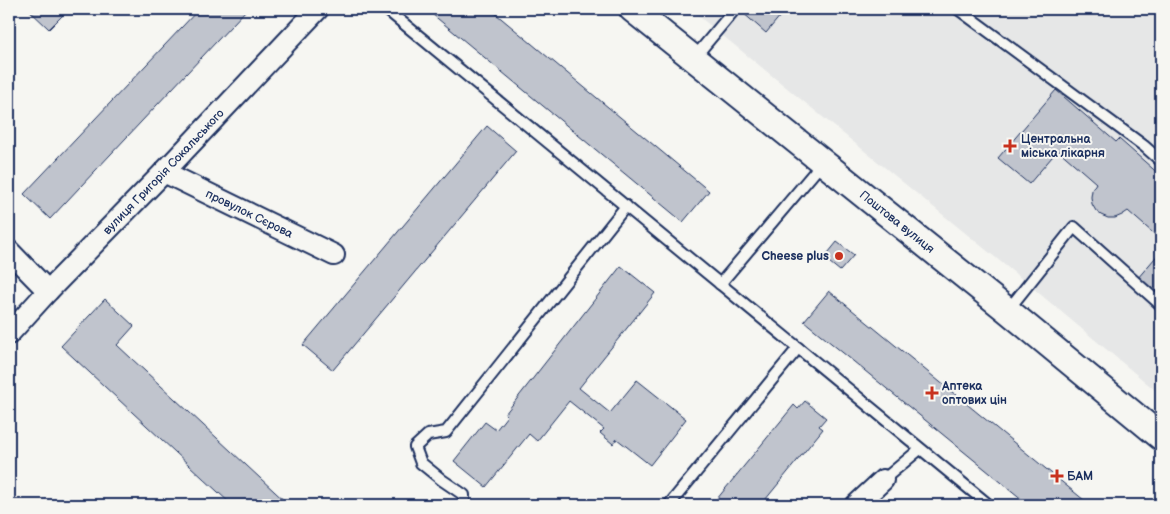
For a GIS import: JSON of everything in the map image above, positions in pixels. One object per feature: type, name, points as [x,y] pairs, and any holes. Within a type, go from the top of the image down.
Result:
[{"type":"street","name":"вулиця Григорія Сокальського","points":[[9,334],[318,9]]},
{"type":"street","name":"Поштова вулиця","points":[[632,9],[1007,310],[1161,437]]},
{"type":"street","name":"провулок Сєрова","points":[[164,172],[334,255]]},
{"type":"street","points":[[9,251],[48,291]]},
{"type":"street","points":[[856,505],[883,480]]},
{"type":"lane","points":[[386,9],[989,505]]},
{"type":"lane","points":[[694,59],[735,9]]},
{"type":"lane","points":[[958,9],[1144,146],[1161,161]]},
{"type":"lane","points":[[720,284],[823,162]]},
{"type":"lane","points":[[464,505],[464,495],[421,463],[415,447],[428,435],[446,432],[626,206]]},
{"type":"lane","points":[[1007,310],[1074,227],[1161,305]]},
{"type":"lane","points":[[669,505],[798,348]]},
{"type":"lane","points":[[883,480],[920,449]]},
{"type":"shaded area","name":"Центральна міська лікарня","points":[[690,9],[1161,9],[1161,395],[1028,284]]},
{"type":"building","points":[[28,9],[69,9],[49,29]]},
{"type":"building","points":[[199,9],[247,9],[50,219],[24,194]]},
{"type":"building","points":[[426,9],[490,9],[709,191],[683,222]]},
{"type":"building","points":[[745,9],[786,9],[766,33],[742,12]]},
{"type":"building","points":[[1056,90],[1116,142],[1119,139],[1161,176],[1161,240],[1128,211],[1115,218],[1108,218],[1096,211],[1091,197],[1096,183],[1058,150],[1029,184],[998,158]]},
{"type":"building","points":[[487,126],[516,151],[333,370],[303,345]]},
{"type":"building","name":"Cheese plus","points":[[837,242],[854,255],[840,271],[824,258]]},
{"type":"building","points":[[1161,251],[1161,299],[1137,279]]},
{"type":"building","points":[[621,266],[655,293],[579,388],[610,413],[637,380],[686,419],[650,465],[617,439],[613,444],[600,433],[604,429],[569,401],[537,441],[529,434],[486,487],[454,461],[485,422],[496,430],[507,416],[505,414]]},
{"type":"building","points":[[829,291],[1090,505],[1029,505],[804,321]]},
{"type":"building","points":[[105,299],[134,326],[117,345],[289,505],[232,505],[61,346]]},
{"type":"building","points":[[805,401],[826,418],[819,426],[823,429],[761,505],[712,505],[794,405],[798,409]]},
{"type":"place","name":"Центральна міська лікарня","points":[[1010,146]]},
{"type":"place","name":"Cheese plus","points":[[839,256]]},
{"type":"place","name":"Аптека оптових цін","points":[[932,393]]},
{"type":"place","name":"БАМ","points":[[1057,476]]}]
